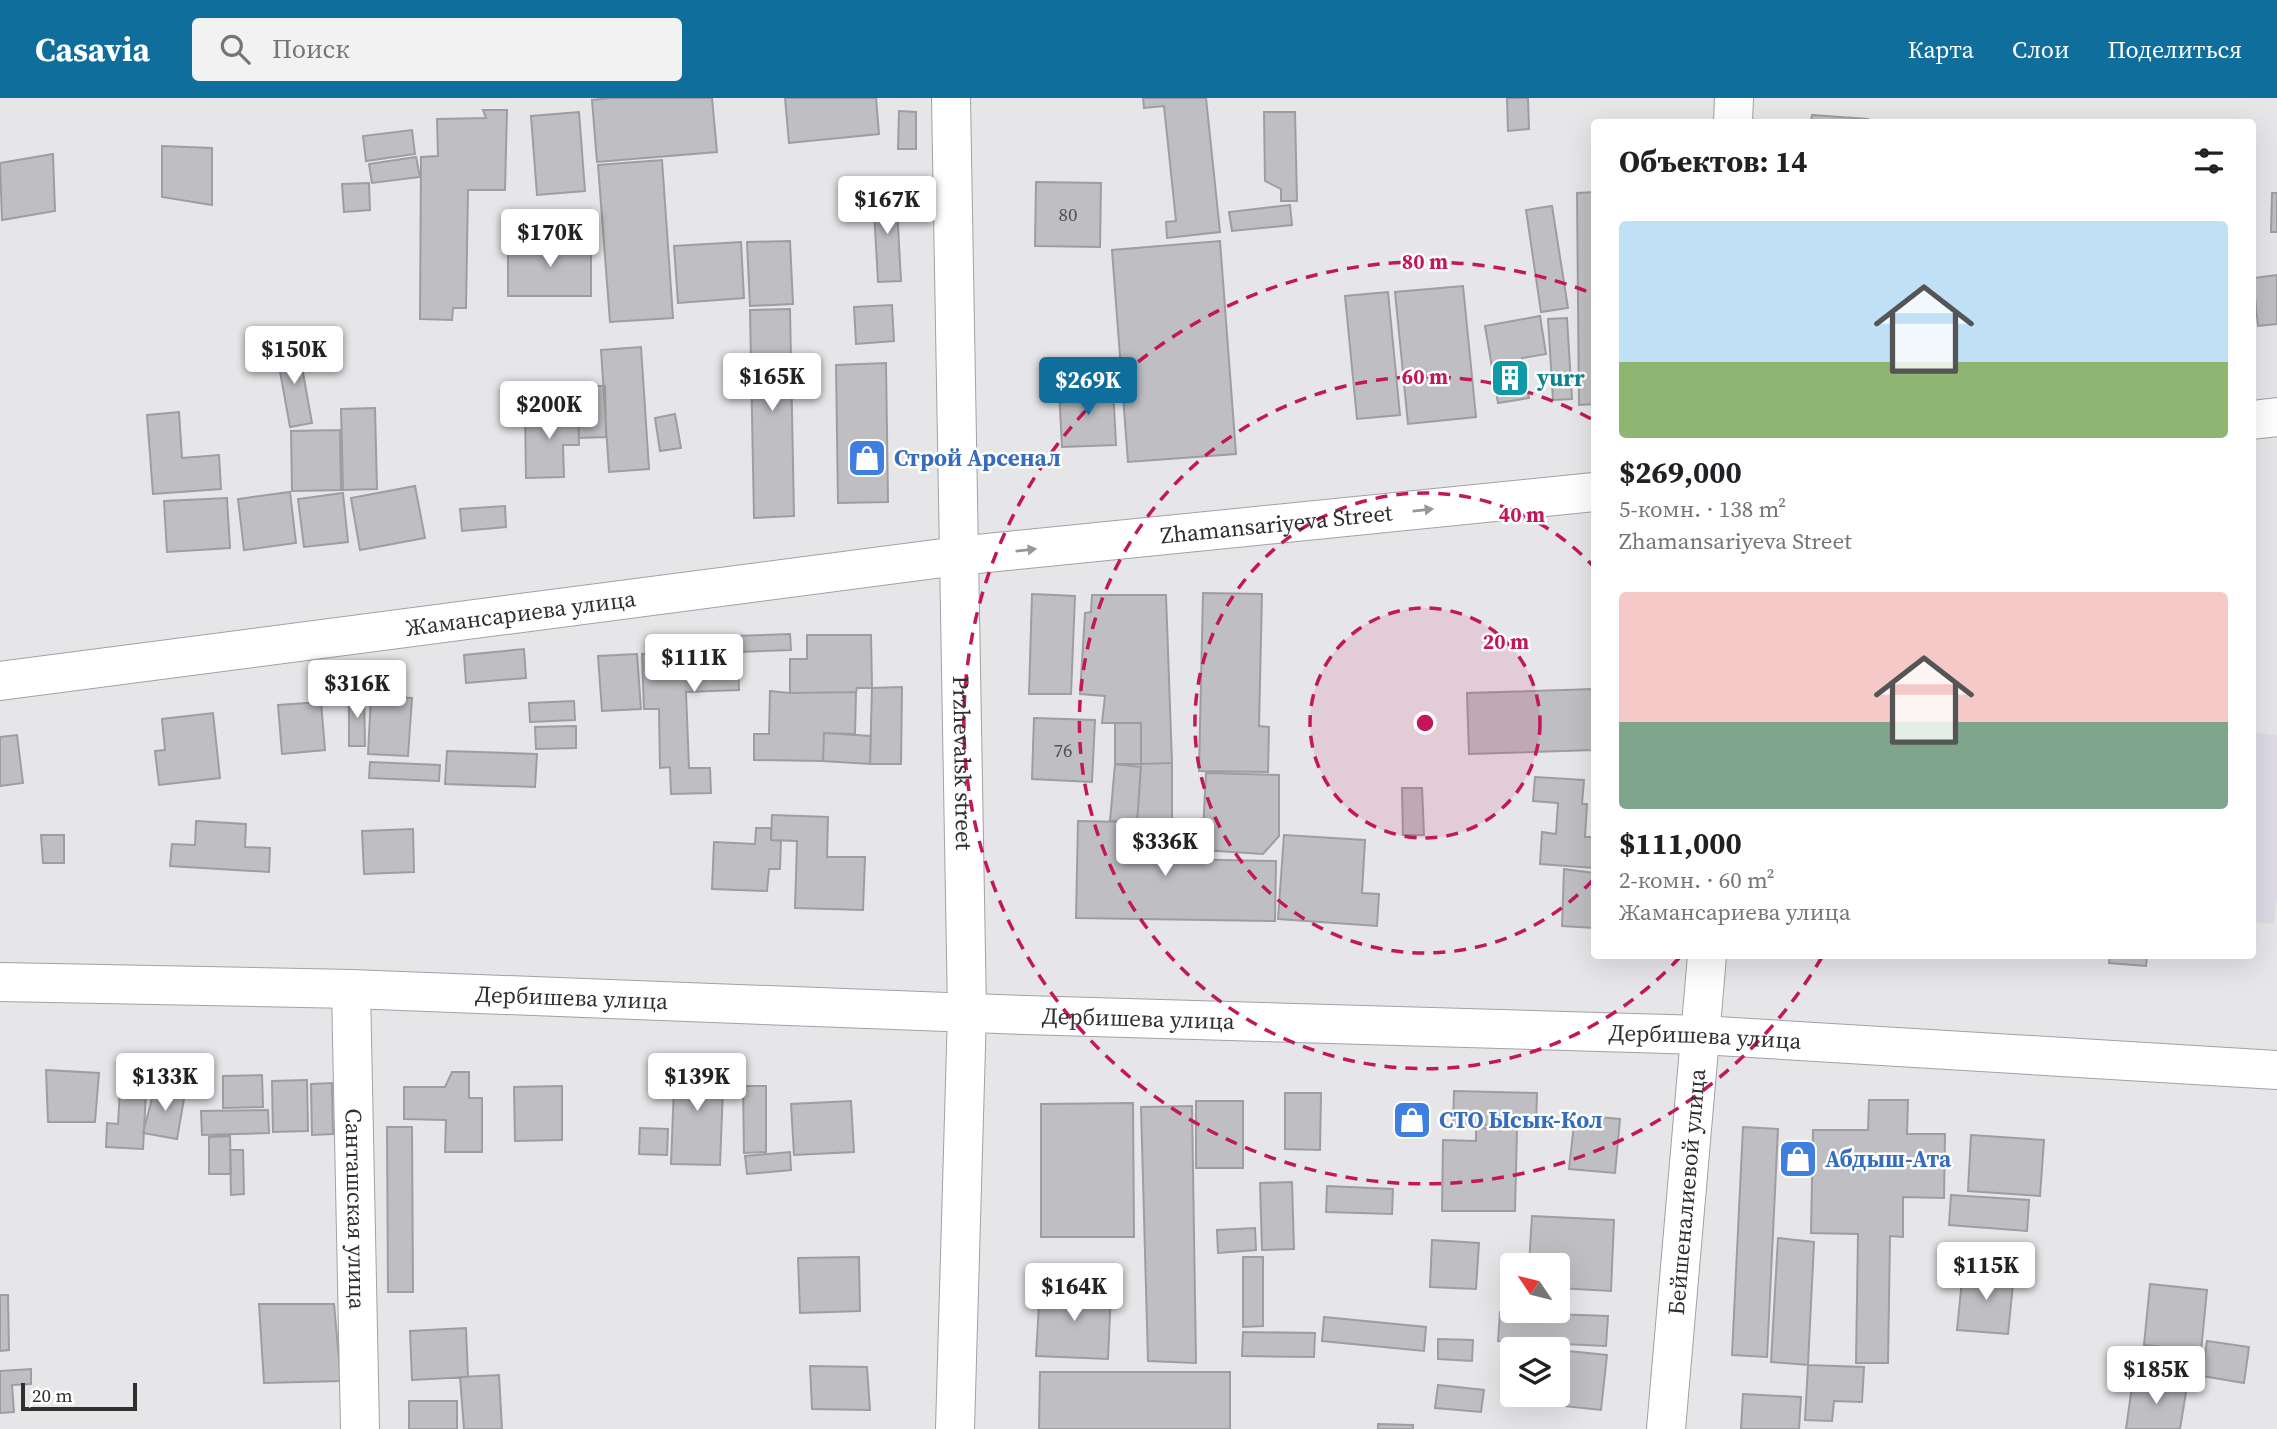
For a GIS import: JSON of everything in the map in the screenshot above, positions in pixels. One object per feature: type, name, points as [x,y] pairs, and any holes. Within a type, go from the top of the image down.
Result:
[{"type":"street","name":"Przhevalsk street","points":[[951,98],[967,1012],[955,1429]]},
{"type":"street","points":[[1733,119],[1734,98]]},
{"type":"street","points":[[2256,420],[2277,417]]},
{"type":"street","name":"Zhamansariyeva Street","points":[[958,556],[1591,492]]},
{"type":"street","name":"Жамансариева улица","points":[[0,681],[958,556]]},
{"type":"street","name":"Бейшеналиевой улица","points":[[1667,1429],[1707,959]]},
{"type":"street","name":"Дербишева улица","points":[[0,982],[351,989],[1701,1035],[2277,1070]]},
{"type":"street","name":"Санташская улица","points":[[351,989],[360,1429]]},
{"type":"shaded area","points":[[2256,732],[2277,735],[2277,897],[2274,924],[2256,922]]},
{"type":"building","points":[[712,98],[717,152],[597,162],[592,100]]},
{"type":"building","points":[[785,98],[876,98],[879,134],[789,143]]},
{"type":"building","points":[[1143,98],[1206,98],[1220,232],[1167,238],[1166,222],[1176,221],[1164,106],[1144,108]]},
{"type":"building","points":[[1507,98],[1528,98],[1529,129],[1508,131]]},
{"type":"building","points":[[483,110],[507,110],[505,190],[468,190],[466,308],[453,308],[452,320],[420,319],[421,157],[438,156],[437,119],[486,118]]},
{"type":"building","points":[[899,111],[916,112],[916,149],[898,149]]},
{"type":"building","points":[[579,112],[585,191],[537,195],[531,116]]},
{"type":"building","points":[[1264,112],[1295,112],[1297,201],[1281,201],[1281,189],[1265,181]]},
{"type":"building","points":[[1812,115],[1868,119],[1811,119]]},
{"type":"building","points":[[412,130],[415,154],[366,161],[363,136]]},
{"type":"building","points":[[162,146],[212,148],[212,205],[162,197]]},
{"type":"building","points":[[53,154],[55,211],[2,220],[0,163]]},
{"type":"building","points":[[416,157],[420,177],[372,183],[369,164]]},
{"type":"building","points":[[662,160],[673,318],[610,322],[598,165]]},
{"type":"building","points":[[1036,182],[1101,183],[1100,247],[1035,246]]},
{"type":"building","points":[[369,183],[370,210],[344,212],[342,184]]},
{"type":"building","points":[[896,189],[901,281],[878,282],[873,191]]},
{"type":"building","points":[[1591,192],[1591,404],[1579,405],[1577,193]]},
{"type":"building","points":[[2272,193],[2277,193],[2277,232],[2271,232]]},
{"type":"building","points":[[1290,205],[1292,225],[1232,231],[1229,212]]},
{"type":"building","points":[[1552,206],[1568,308],[1541,312],[1526,210]]},
{"type":"building","points":[[790,241],[793,304],[750,306],[747,242]]},
{"type":"building","points":[[1220,241],[1236,454],[1128,462],[1112,250]]},
{"type":"building","points":[[591,242],[591,296],[508,296],[508,243]]},
{"type":"building","points":[[741,242],[744,298],[678,303],[674,246]]},
{"type":"building","points":[[2277,275],[2277,324],[2258,326],[2256,278]]},
{"type":"building","points":[[1463,286],[1476,417],[1408,424],[1395,292]]},
{"type":"building","points":[[1388,292],[1400,415],[1357,419],[1345,296]]},
{"type":"building","points":[[892,305],[894,341],[856,344],[854,307]]},
{"type":"building","points":[[790,309],[794,516],[754,518],[750,310]]},
{"type":"building","name":"yurr","points":[[1540,316],[1546,354],[1522,358],[1529,398],[1498,403],[1485,326]]},
{"type":"building","points":[[1567,318],[1572,399],[1553,400],[1548,319]]},
{"type":"building","points":[[298,345],[312,423],[290,427],[276,349]]},
{"type":"building","points":[[641,347],[649,469],[609,472],[601,350]]},
{"type":"building","points":[[886,363],[888,502],[838,503],[836,365]]},
{"type":"building","points":[[578,386],[605,386],[606,437],[579,438]]},
{"type":"building","points":[[1113,387],[1116,445],[1062,447],[1059,390]]},
{"type":"building","points":[[375,408],[377,489],[343,490],[341,409]]},
{"type":"building","points":[[578,409],[579,445],[563,445],[564,477],[526,478],[525,410]]},
{"type":"building","points":[[179,412],[182,458],[219,455],[221,489],[153,494],[147,415]]},
{"type":"building","points":[[675,414],[681,448],[660,451],[655,418]]},
{"type":"building","points":[[340,430],[341,490],[292,491],[291,431]]},
{"type":"building","points":[[415,486],[425,538],[360,550],[351,498]]},
{"type":"building","points":[[290,492],[296,543],[244,550],[238,499]]},
{"type":"building","points":[[343,493],[348,542],[304,547],[298,499]]},
{"type":"building","points":[[227,498],[230,548],[167,552],[164,501]]},
{"type":"building","points":[[505,506],[506,527],[462,531],[460,509]]},
{"type":"building","points":[[1203,593],[1262,594],[1259,726],[1269,727],[1268,772],[1199,771]]},
{"type":"building","points":[[1032,594],[1075,596],[1071,694],[1029,694]]},
{"type":"building","points":[[1092,595],[1166,595],[1172,763],[1141,764],[1141,723],[1102,723],[1105,696],[1080,694],[1085,613],[1091,612]]},
{"type":"building","points":[[790,634],[791,650],[738,652],[739,690],[686,692],[689,768],[710,768],[711,793],[671,794],[670,767],[660,768],[659,709],[644,709],[642,654],[679,652],[679,638]]},
{"type":"building","points":[[807,635],[871,635],[872,688],[857,688],[856,692],[790,693],[790,659],[807,659]]},
{"type":"building","points":[[524,649],[526,678],[466,683],[464,655]]},
{"type":"building","points":[[637,654],[641,709],[602,711],[598,656]]},
{"type":"building","points":[[902,687],[901,764],[870,764],[872,688]]},
{"type":"building","points":[[1591,689],[1591,750],[1469,754],[1467,693]]},
{"type":"building","points":[[770,691],[856,692],[855,734],[824,733],[823,761],[754,760],[754,734],[769,734]]},
{"type":"building","points":[[349,694],[364,694],[365,746],[349,746]]},
{"type":"building","points":[[371,696],[412,698],[408,756],[368,754]]},
{"type":"building","points":[[574,701],[575,720],[530,722],[529,703]]},
{"type":"building","points":[[321,702],[325,750],[282,754],[278,705]]},
{"type":"building","points":[[213,713],[220,778],[159,785],[155,751],[165,750],[162,719]]},
{"type":"building","points":[[1034,718],[1095,720],[1092,782],[1032,779]]},
{"type":"building","points":[[1115,723],[1141,723],[1141,764],[1115,764]]},
{"type":"building","points":[[576,726],[576,748],[536,749],[535,727]]},
{"type":"building","points":[[824,733],[871,736],[870,764],[823,761]]},
{"type":"building","points":[[17,735],[23,783],[0,786],[0,737]]},
{"type":"building","points":[[447,751],[537,754],[535,787],[445,784]]},
{"type":"building","points":[[370,762],[440,765],[439,781],[369,778]]},
{"type":"building","points":[[1172,763],[1172,823],[1137,823],[1141,764]]},
{"type":"building","points":[[1115,764],[1141,767],[1137,823],[1110,821]]},
{"type":"building","points":[[1206,773],[1279,775],[1279,836],[1263,854],[1202,850]]},
{"type":"building","points":[[1535,777],[1584,780],[1582,804],[1587,804],[1585,837],[1591,837],[1591,868],[1540,864],[1542,832],[1556,834],[1558,803],[1533,801]]},
{"type":"building","points":[[1402,788],[1422,788],[1424,835],[1403,835]]},
{"type":"building","points":[[772,815],[828,817],[827,857],[865,857],[863,910],[795,908],[797,841],[771,840]]},
{"type":"building","points":[[196,821],[246,824],[245,847],[270,848],[269,872],[170,866],[172,844],[195,845]]},
{"type":"building","points":[[1078,821],[1172,823],[1172,859],[1276,861],[1275,921],[1076,918]]},
{"type":"building","points":[[756,828],[771,828],[771,840],[781,841],[780,869],[769,869],[767,891],[712,889],[714,842],[755,844]]},
{"type":"building","points":[[413,829],[414,872],[364,874],[362,831]]},
{"type":"building","points":[[41,835],[64,835],[64,863],[43,863]]},
{"type":"building","points":[[1284,835],[1365,840],[1362,893],[1379,894],[1377,926],[1278,919]]},
{"type":"building","points":[[1564,869],[1591,873],[1591,928],[1562,926]]},
{"type":"building","points":[[2110,959],[2147,959],[2146,966],[2109,963]]},
{"type":"building","points":[[675,1061],[724,1063],[720,1165],[671,1164]]},
{"type":"building","points":[[46,1070],[99,1073],[95,1122],[48,1122]]},
{"type":"building","points":[[121,1072],[147,1073],[143,1149],[106,1147],[107,1123],[118,1124]]},
{"type":"building","points":[[452,1072],[469,1072],[469,1098],[482,1098],[482,1152],[445,1152],[446,1120],[404,1119],[404,1087],[445,1087]]},
{"type":"building","points":[[262,1075],[263,1107],[223,1108],[223,1076]]},
{"type":"building","points":[[307,1080],[308,1131],[273,1132],[272,1081]]},
{"type":"building","points":[[332,1083],[333,1134],[312,1135],[311,1084]]},
{"type":"building","points":[[562,1086],[562,1140],[515,1141],[514,1087]]},
{"type":"building","points":[[743,1086],[766,1086],[766,1152],[744,1153]]},
{"type":"building","points":[[155,1087],[185,1093],[177,1139],[143,1133]]},
{"type":"building","points":[[1454,1091],[1537,1093],[1536,1126],[1453,1125]]},
{"type":"building","points":[[1285,1093],[1321,1093],[1320,1150],[1285,1149]]},
{"type":"building","points":[[1869,1100],[1908,1100],[1907,1134],[1945,1134],[1944,1198],[1903,1197],[1903,1237],[1890,1236],[1888,1363],[1856,1363],[1858,1234],[1811,1233],[1813,1130],[1868,1130]]},
{"type":"building","points":[[851,1101],[854,1152],[794,1155],[791,1104]]},
{"type":"building","points":[[1196,1101],[1243,1101],[1243,1168],[1196,1168]]},
{"type":"building","points":[[1133,1103],[1134,1237],[1041,1237],[1041,1104]]},
{"type":"building","points":[[1192,1106],[1196,1363],[1148,1361],[1141,1107]]},
{"type":"building","points":[[268,1110],[269,1133],[202,1135],[201,1111]]},
{"type":"building","points":[[1575,1115],[1620,1119],[1615,1173],[1569,1169]]},
{"type":"building","points":[[387,1127],[412,1127],[413,1292],[388,1292]]},
{"type":"building","points":[[1743,1127],[1778,1129],[1767,1357],[1732,1355]]},
{"type":"building","points":[[640,1128],[668,1129],[667,1155],[639,1154]]},
{"type":"building","points":[[1476,1128],[1517,1129],[1515,1211],[1442,1211],[1443,1140],[1476,1141]]},
{"type":"building","points":[[1971,1135],[2044,1140],[2040,1196],[1968,1191]]},
{"type":"building","points":[[230,1136],[231,1174],[209,1174],[209,1137]]},
{"type":"building","points":[[230,1150],[243,1150],[244,1194],[231,1195]]},
{"type":"building","points":[[790,1152],[791,1170],[747,1174],[745,1156]]},
{"type":"building","points":[[1292,1182],[1294,1249],[1262,1250],[1260,1183]]},
{"type":"building","points":[[1327,1186],[1393,1189],[1392,1214],[1326,1212]]},
{"type":"building","points":[[1951,1195],[2029,1200],[2027,1231],[1949,1225]]},
{"type":"building","points":[[1532,1216],[1614,1220],[1611,1291],[1570,1289],[1570,1253],[1530,1253]]},
{"type":"building","points":[[1255,1228],[1256,1250],[1218,1253],[1217,1230]]},
{"type":"building","points":[[1778,1238],[1814,1242],[1808,1365],[1771,1362]]},
{"type":"building","points":[[1432,1240],[1479,1243],[1476,1289],[1430,1287]]},
{"type":"building","points":[[859,1257],[860,1311],[800,1313],[798,1258]]},
{"type":"building","points":[[1243,1257],[1263,1257],[1263,1326],[1243,1327]]},
{"type":"building","points":[[1963,1270],[2014,1274],[2008,1334],[1957,1330]]},
{"type":"building","points":[[2150,1284],[2207,1290],[2201,1351],[2144,1345]]},
{"type":"building","points":[[1040,1287],[1111,1291],[1108,1359],[1036,1356]]},
{"type":"building","points":[[0,1295],[8,1295],[9,1350],[0,1351]]},
{"type":"building","points":[[259,1304],[334,1304],[341,1381],[264,1383]]},
{"type":"building","points":[[1500,1312],[1500,1323],[1570,1323],[1570,1315],[1608,1316],[1606,1346],[1570,1344],[1570,1337],[1500,1337],[1498,1341]]},
{"type":"building","points":[[1324,1317],[1426,1327],[1424,1351],[1322,1341]]},
{"type":"building","points":[[466,1328],[468,1377],[412,1380],[410,1331]]},
{"type":"building","points":[[1243,1332],[1315,1333],[1314,1357],[1242,1356]]},
{"type":"building","points":[[1438,1339],[1473,1340],[1472,1361],[1438,1359]]},
{"type":"building","points":[[2207,1341],[2249,1347],[2244,1383],[2202,1376]]},
{"type":"building","points":[[1570,1351],[1607,1355],[1601,1410],[1570,1407]]},
{"type":"building","points":[[1808,1365],[1864,1367],[1862,1402],[1834,1401],[1832,1421],[1805,1420]]},
{"type":"building","points":[[810,1366],[867,1367],[870,1410],[812,1409]]},
{"type":"building","points":[[31,1369],[31,1384],[12,1385],[14,1412],[0,1413],[0,1371]]},
{"type":"building","points":[[1040,1372],[1230,1372],[1230,1429],[1039,1429]]},
{"type":"building","points":[[499,1375],[502,1429],[464,1429],[460,1377]]},
{"type":"building","points":[[2133,1379],[2187,1386],[2180,1429],[2126,1429]]},
{"type":"building","points":[[1438,1385],[1484,1390],[1481,1412],[1435,1408]]},
{"type":"building","points":[[1743,1394],[1801,1397],[1799,1429],[1741,1429]]},
{"type":"building","points":[[409,1401],[457,1401],[457,1429],[409,1429]]},
{"type":"building","points":[[1378,1424],[1413,1425],[1413,1429],[1378,1429]]},
{"type":"place","name":"yurr","points":[[1510,378]]},
{"type":"place","name":"Строй Арсенал","points":[[867,458]]},
{"type":"place","name":"СТО Ысык-Кол","points":[[1412,1120]]},
{"type":"place","name":"Абдыш-Ата","points":[[1798,1159]]}]
